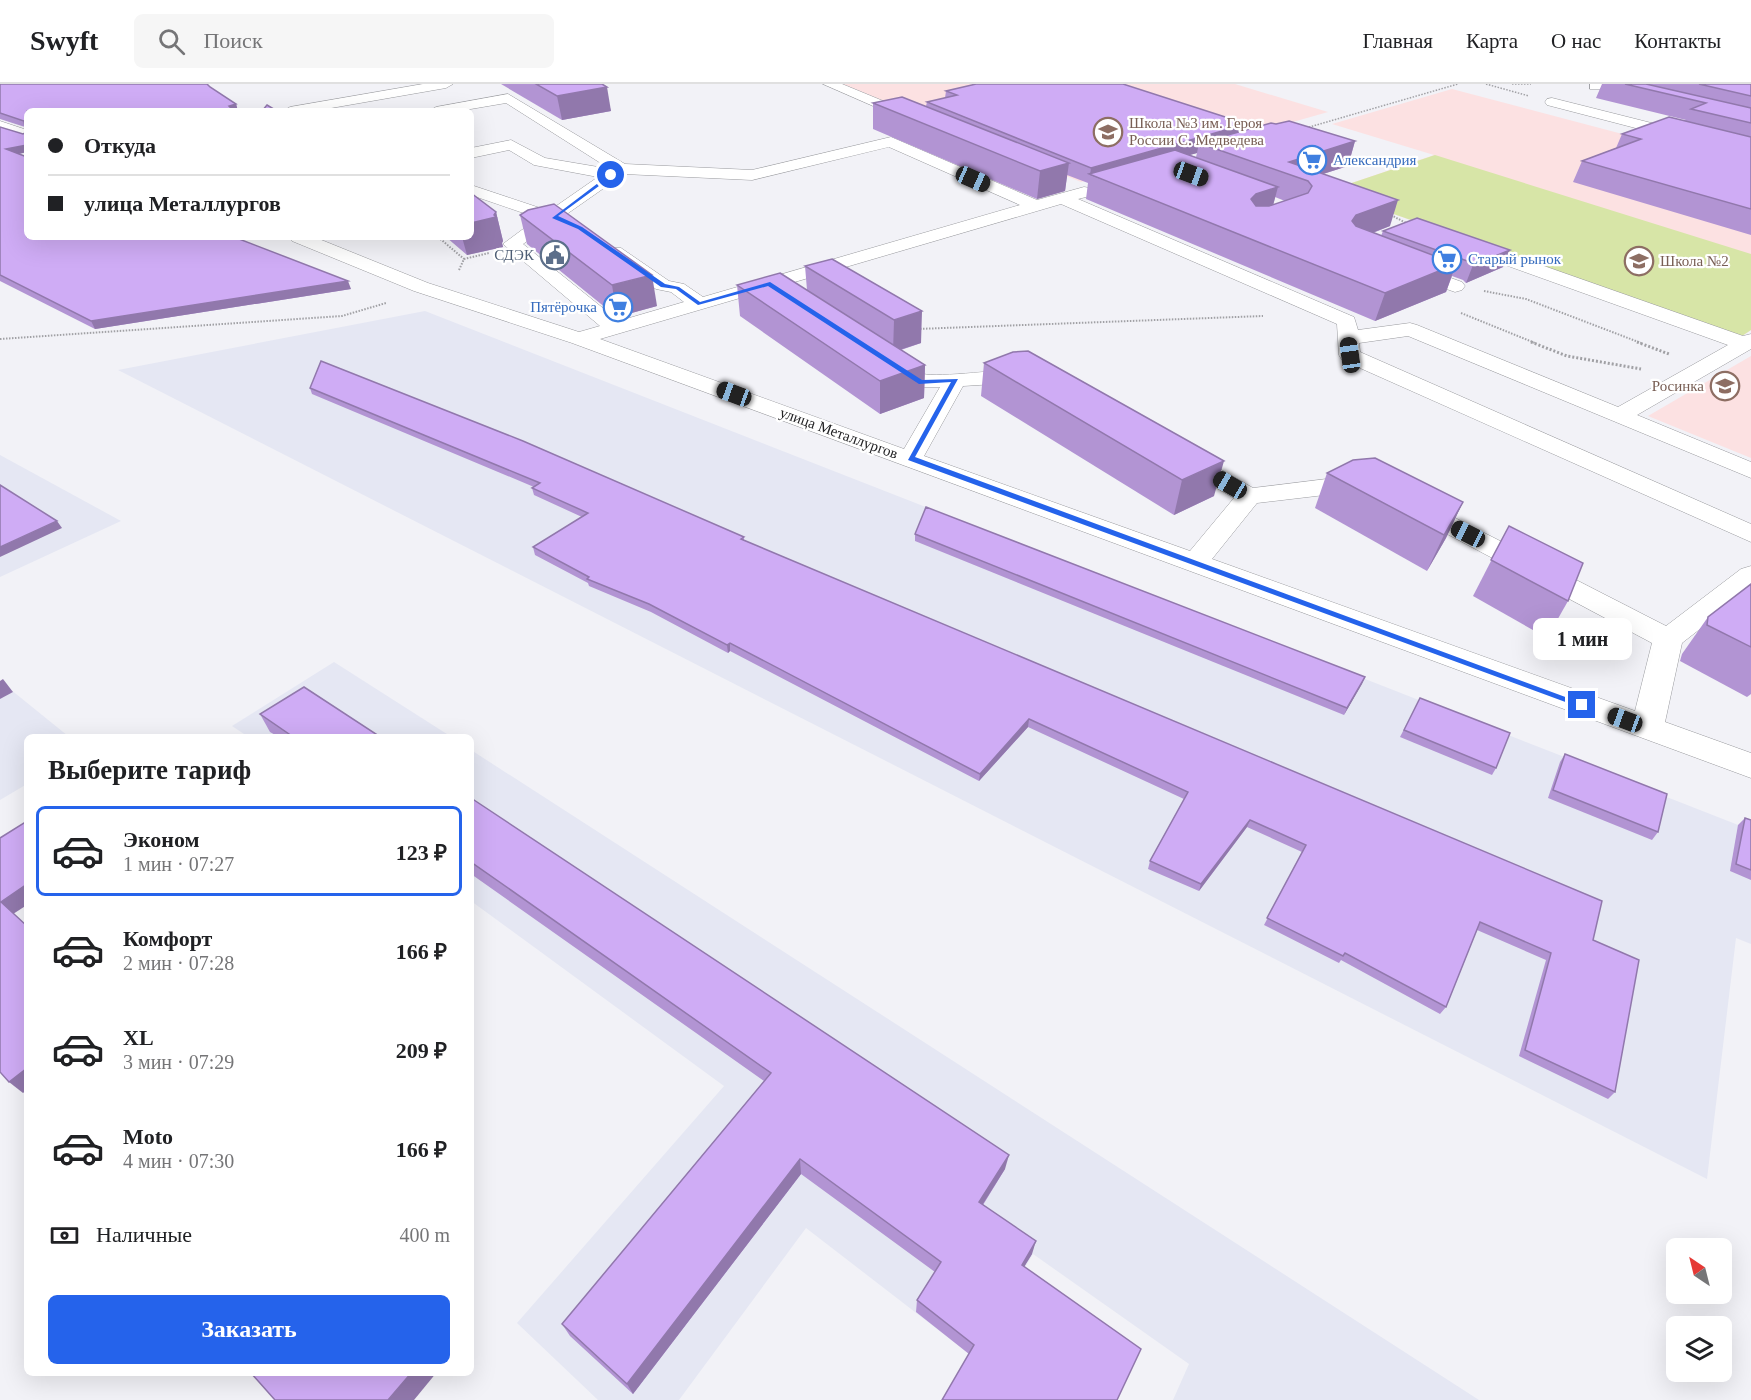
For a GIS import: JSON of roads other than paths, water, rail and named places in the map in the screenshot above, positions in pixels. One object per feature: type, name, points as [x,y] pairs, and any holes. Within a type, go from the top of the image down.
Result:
[{"type":"street","points":[[307,108],[446,84]]},
{"type":"street","points":[[830,84],[927,124]]},
{"type":"street","points":[[1598,85],[1617,91]]},
{"type":"street","points":[[453,108],[508,98],[616,172]]},
{"type":"street","points":[[1552,102],[1751,153]]},
{"type":"street","points":[[0,125],[24,134]]},
{"type":"street","points":[[476,152],[511,145],[540,162],[616,172],[753,175],[891,142],[1035,206]]},
{"type":"street","points":[[476,152],[505,164]]},
{"type":"street","points":[[615,328],[512,244],[616,172]]},
{"type":"street","points":[[1064,190],[1347,321],[1350,355],[1751,534]]},
{"type":"street","points":[[579,339],[1035,206],[1064,190],[1092,190]]},
{"type":"street","points":[[474,191],[554,216],[594,238],[663,285],[677,288],[700,304]]},
{"type":"street","points":[[1411,226],[1748,342]]},
{"type":"street","name":"улица Металлургов","points":[[305,240],[421,287],[579,339],[910,458],[1751,766]]},
{"type":"street","points":[[1388,261],[1455,286]]},
{"type":"street","points":[[768,284],[796,302]]},
{"type":"street","points":[[1348,339],[1410,329],[1751,471]]},
{"type":"street","points":[[1619,416],[1748,342]]},
{"type":"street","points":[[863,345],[921,382],[1037,374],[1047,380]]},
{"type":"street","points":[[910,458],[955,380]]},
{"type":"street","points":[[1158,444],[1249,496],[1368,482],[1668,639]]},
{"type":"street","points":[[1195,562],[1249,496]]},
{"type":"street","points":[[1647,728],[1668,639],[1751,575]]},
{"type":"place","name":"Школа №3 им. Героя России С. Медведева","points":[[1108,132]]},
{"type":"place","name":"Александрия","points":[[1312,160]]},
{"type":"place","name":"СДЭК","points":[[555,255]]},
{"type":"place","name":"Старый рынок","points":[[1447,259]]},
{"type":"place","name":"Школа №2","points":[[1639,261]]},
{"type":"place","name":"Пятёрочка","points":[[618,307]]},
{"type":"place","name":"Росинка","points":[[1725,386]]}]
